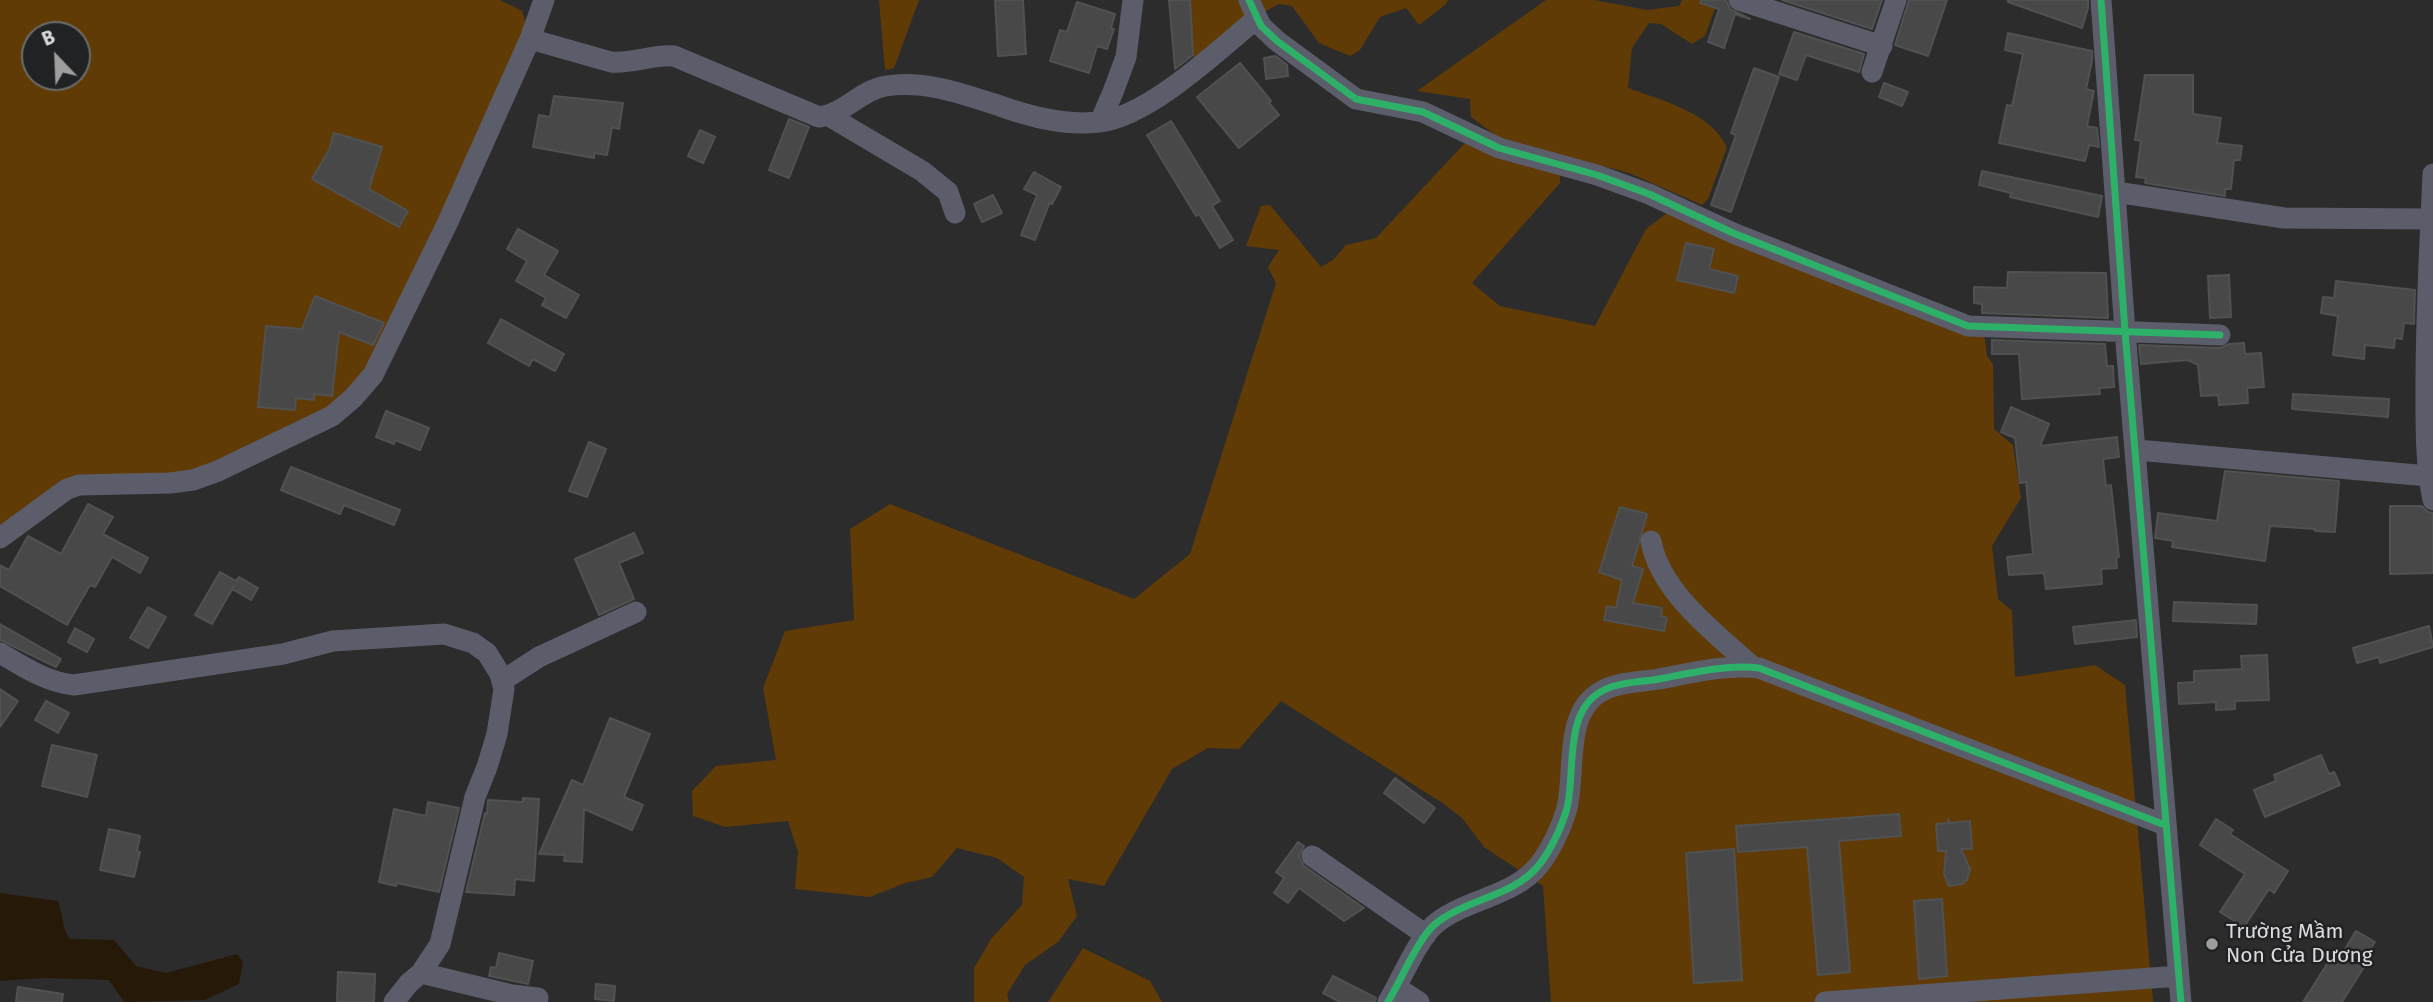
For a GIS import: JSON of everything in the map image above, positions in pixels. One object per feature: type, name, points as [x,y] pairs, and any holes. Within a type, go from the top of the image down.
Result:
[{"type":"street","points":[[0,538],[40,506],[67,489],[79,485],[193,480],[218,471],[332,416],[353,398],[373,375],[447,224],[530,39],[544,0]]},
{"type":"street","points":[[1100,122],[1126,57],[1133,0]]},
{"type":"street","points":[[1739,0],[1882,46]]},
{"type":"street","points":[[1872,72],[1896,0]]},
{"type":"street","points":[[2101,0],[2121,130],[2116,192],[2125,331],[2181,1002]]},
{"type":"street","points":[[530,39],[611,62],[674,56],[819,117],[829,116],[885,86],[919,86],[948,89],[1040,118],[1100,122],[1145,104],[1190,74],[1253,9],[1261,26],[1278,41],[1356,99],[1423,112],[1499,148],[1649,194],[1734,233],[1968,326],[2220,335]]},
{"type":"street","points":[[829,116],[922,171],[948,192],[956,213]]},
{"type":"street","points":[[2433,174],[2430,219],[2428,476],[2433,500]]},
{"type":"street","points":[[2116,192],[2284,218],[2430,219]]},
{"type":"street","points":[[2137,450],[2428,476]]},
{"type":"street","points":[[1651,541],[1653,555],[1671,586],[1695,613],[1753,667]]},
{"type":"street","points":[[502,681],[539,657],[636,612]]},
{"type":"street","points":[[0,653],[38,675],[58,683],[74,685],[283,654],[333,642],[444,634],[472,643],[487,653],[504,689],[497,734],[475,797],[440,944],[421,973],[394,1002]]},
{"type":"street","points":[[1419,1002],[1392,995],[1434,925],[1530,875],[1541,863],[1567,806],[1577,722],[1591,699],[1612,687],[1711,670],[1753,667],[2165,825]]},
{"type":"street","points":[[1312,856],[1426,935]]},
{"type":"street","points":[[421,973],[512,995],[538,998],[537,1002]]},
{"type":"street","points":[[1825,1002],[2179,976]]},
{"type":"shaded area","points":[[0,0],[500,0],[522,11],[525,20],[524,36],[366,374],[320,414],[212,467],[173,478],[117,475],[0,531]]},
{"type":"shaded area","points":[[879,0],[919,0],[894,68],[885,70]]},
{"type":"shaded area","points":[[1190,0],[1448,0],[1419,25],[1406,8],[1380,17],[1360,50],[1350,56],[1319,43],[1292,6],[1279,4],[1251,19],[1194,68]]},
{"type":"shaded area","points":[[1546,0],[1594,0],[1647,10],[1679,6],[1682,0],[1718,0],[1705,36],[1692,44],[1661,24],[1649,23],[1632,48],[1628,88],[1697,116],[1719,135],[1727,147],[1708,199],[1702,205],[1629,173],[1499,138],[1471,117],[1470,99],[1417,91]]},
{"type":"shaded area","points":[[1476,142],[1509,162],[1560,169],[1560,183],[1472,283],[1500,306],[1595,326],[1646,229],[1667,213],[1984,334],[1987,356],[1993,364],[1994,429],[2013,445],[2021,498],[1992,546],[1998,599],[2012,611],[2015,677],[2095,665],[2125,685],[2153,1002],[1551,1002],[1543,886],[1484,847],[1462,818],[1444,804],[1281,701],[1239,749],[1208,748],[1172,769],[1104,886],[1068,879],[1077,916],[1058,942],[1025,965],[1007,994],[1009,1002],[974,1002],[974,968],[991,939],[1022,905],[1024,877],[997,858],[957,848],[932,877],[905,883],[870,897],[795,889],[798,852],[788,821],[725,827],[693,816],[692,791],[716,766],[776,760],[763,688],[785,631],[854,620],[850,529],[890,504],[1134,599],[1190,554],[1276,283],[1268,267],[1279,250],[1246,246],[1261,206],[1270,205],[1321,267],[1333,260],[1346,245],[1376,238],[1464,144]]},
{"type":"shaded area","points":[[0,893],[58,901],[65,931],[70,939],[114,940],[136,966],[166,973],[237,954],[243,962],[239,984],[205,1000],[124,1002],[109,980],[43,978],[0,981]]},
{"type":"shaded area","points":[[1083,948],[1150,981],[1162,1002],[1048,1002]]},
{"type":"building","points":[[995,0],[1023,0],[1026,54],[998,56]]},
{"type":"building","points":[[1169,0],[1190,0],[1193,55],[1175,69]]},
{"type":"building","points":[[1701,0],[1726,0],[1730,9],[1750,19],[1735,14],[1724,48],[1708,42],[1719,9],[1700,3]]},
{"type":"building","points":[[1782,0],[1882,0],[1872,29]]},
{"type":"building","points":[[1909,0],[1947,0],[1928,56],[1895,45]]},
{"type":"building","points":[[2008,0],[2088,0],[2088,8],[2082,28]]},
{"type":"building","points":[[1077,2],[1115,14],[1111,28],[1114,29],[1107,49],[1097,46],[1089,73],[1050,61],[1060,30],[1067,32]]},
{"type":"building","points":[[1794,32],[1864,54],[1859,72],[1806,55],[1797,80],[1779,74]]},
{"type":"building","points":[[2008,33],[2092,51],[2086,89],[2094,91],[2087,126],[2097,128],[2099,147],[2089,145],[2085,161],[1999,143],[2007,105],[2012,106],[2023,54],[2005,50]]},
{"type":"building","points":[[1276,56],[1287,65],[1288,76],[1266,79],[1264,58]]},
{"type":"building","points":[[1240,63],[1279,115],[1239,148],[1197,97]]},
{"type":"building","points":[[1754,68],[1779,77],[1731,212],[1711,205],[1736,135],[1731,133]]},
{"type":"building","points":[[2145,75],[2193,75],[2193,114],[2221,118],[2217,143],[2242,146],[2240,160],[2234,160],[2231,189],[2225,189],[2225,196],[2145,183],[2146,178],[2136,177],[2141,141],[2135,140]]},
{"type":"building","points":[[1884,83],[1908,92],[1902,106],[1879,97]]},
{"type":"building","points":[[554,96],[623,103],[619,129],[612,127],[607,155],[594,153],[594,158],[533,147],[539,115],[550,117]]},
{"type":"building","points":[[789,119],[809,127],[789,178],[769,170]]},
{"type":"building","points":[[1171,121],[1220,201],[1212,206],[1233,240],[1220,248],[1199,214],[1196,216],[1147,135]]},
{"type":"building","points":[[700,130],[715,137],[703,163],[688,156]]},
{"type":"building","points":[[334,133],[382,147],[369,189],[408,211],[399,227],[312,179],[329,150]]},
{"type":"building","points":[[1982,171],[2102,196],[2098,217],[2010,197],[2011,193],[1979,185]]},
{"type":"building","points":[[1034,172],[1061,187],[1052,204],[1050,202],[1035,240],[1021,235],[1037,195],[1024,189]]},
{"type":"building","points":[[993,195],[1002,213],[982,222],[974,204]]},
{"type":"building","points":[[518,229],[558,251],[544,275],[579,295],[566,318],[542,305],[546,298],[516,281],[527,261],[507,249]]},
{"type":"building","points":[[1686,243],[1714,249],[1709,269],[1738,276],[1734,293],[1677,280]]},
{"type":"building","points":[[2008,272],[2106,273],[2108,318],[1982,313],[1982,304],[1974,303],[1974,287],[2007,288]]},
{"type":"building","points":[[2229,275],[2231,317],[2210,318],[2208,276]]},
{"type":"building","points":[[2336,281],[2415,290],[2414,324],[2404,323],[2402,339],[2395,338],[2394,348],[2365,345],[2364,359],[2333,355],[2338,316],[2321,313],[2323,297],[2334,298]]},
{"type":"building","points":[[315,296],[384,323],[373,345],[339,332],[332,396],[314,394],[314,400],[296,398],[295,410],[258,407],[266,326],[302,329]]},
{"type":"building","points":[[501,319],[564,354],[555,371],[533,359],[529,366],[488,343]]},
{"type":"building","points":[[1992,340],[2105,344],[2107,366],[2113,366],[2114,387],[2099,388],[2100,394],[2022,399],[2019,354],[1992,354]]},
{"type":"building","points":[[2244,343],[2245,354],[2261,353],[2264,387],[2247,388],[2248,403],[2219,405],[2218,395],[2201,396],[2198,365],[2188,360],[2141,364],[2139,345],[2220,348]]},
{"type":"building","points":[[2293,394],[2389,399],[2388,417],[2292,409]]},
{"type":"building","points":[[2011,407],[2049,424],[2040,446],[2117,437],[2119,457],[2103,459],[2106,486],[2111,485],[2119,557],[2116,558],[2117,568],[2101,569],[2102,584],[2046,589],[2044,573],[2009,575],[2007,557],[2033,554],[2026,482],[2020,483],[2015,438],[2001,432]]},
{"type":"building","points":[[386,411],[429,428],[420,450],[395,440],[394,444],[376,437]]},
{"type":"building","points":[[589,442],[606,449],[587,497],[569,491]]},
{"type":"building","points":[[291,467],[400,510],[394,525],[344,505],[340,514],[281,490]]},
{"type":"building","points":[[2225,471],[2339,481],[2335,532],[2270,526],[2265,561],[2172,547],[2173,541],[2155,538],[2158,513],[2217,521]]},
{"type":"building","points":[[88,504],[113,517],[103,534],[148,558],[140,573],[112,557],[95,587],[90,585],[67,625],[0,586],[0,565],[9,570],[28,536],[61,554]]},
{"type":"building","points":[[2390,506],[2422,506],[2433,513],[2433,573],[2390,574]]},
{"type":"building","points":[[1620,507],[1647,514],[1632,566],[1643,569],[1633,603],[1662,608],[1661,616],[1667,618],[1664,631],[1604,620],[1607,606],[1616,608],[1622,580],[1599,572]]},
{"type":"building","points":[[634,533],[643,553],[619,563],[634,599],[599,615],[575,559]]},
{"type":"building","points":[[220,572],[236,581],[239,577],[258,588],[251,600],[232,589],[212,624],[195,615]]},
{"type":"building","points":[[2174,602],[2257,605],[2256,624],[2173,621]]},
{"type":"building","points":[[148,607],[166,617],[148,648],[130,638]]},
{"type":"building","points":[[2136,620],[2137,637],[2075,644],[2073,627]]},
{"type":"building","points":[[0,624],[61,659],[56,667],[0,640]]},
{"type":"building","points":[[2429,626],[2433,647],[2380,663],[2379,657],[2357,663],[2353,648]]},
{"type":"building","points":[[75,628],[94,639],[87,652],[68,642]]},
{"type":"building","points":[[2267,655],[2269,700],[2235,701],[2235,709],[2216,710],[2216,702],[2179,704],[2178,683],[2194,682],[2194,671],[2242,669],[2241,656]]},
{"type":"building","points":[[0,689],[18,701],[0,727]]},
{"type":"building","points":[[46,701],[69,713],[58,733],[35,720]]},
{"type":"building","points":[[610,718],[650,734],[624,797],[643,805],[632,830],[584,809],[582,862],[564,861],[565,855],[539,854],[572,780],[583,785]]},
{"type":"building","points":[[52,745],[97,755],[87,797],[42,786]]},
{"type":"building","points":[[2321,755],[2329,774],[2334,772],[2340,785],[2265,817],[2254,790],[2276,781],[2274,775]]},
{"type":"building","points":[[1395,778],[1435,808],[1424,823],[1384,793]]},
{"type":"building","points":[[523,798],[539,799],[534,881],[515,879],[514,895],[466,892],[485,813],[487,814],[488,800],[523,802]]},
{"type":"building","points":[[428,802],[459,808],[439,892],[379,882],[394,809],[426,816]]},
{"type":"building","points":[[1899,814],[1901,836],[1839,841],[1850,972],[1818,975],[1807,847],[1738,852],[1736,826]]},
{"type":"building","points":[[1948,819],[1950,823],[1970,821],[1972,849],[1961,849],[1970,869],[1967,880],[1962,884],[1949,886],[1944,874],[1946,851],[1938,851],[1936,824],[1948,823]]},
{"type":"building","points":[[2216,819],[2233,830],[2230,834],[2288,871],[2274,893],[2269,889],[2244,927],[2220,912],[2245,874],[2200,845]]},
{"type":"building","points":[[109,829],[140,836],[137,851],[140,852],[134,877],[100,870]]},
{"type":"building","points":[[1298,842],[1304,846],[1299,856],[1304,866],[1364,908],[1344,921],[1299,888],[1288,903],[1274,893],[1284,878],[1276,872]]},
{"type":"building","points":[[1734,849],[1742,980],[1694,983],[1686,853]]},
{"type":"building","points":[[1942,899],[1947,976],[1919,979],[1914,901]]},
{"type":"building","points":[[2356,931],[2375,942],[2360,965],[2364,967],[2342,1002],[2303,1002],[2336,950],[2342,954]]},
{"type":"building","points":[[499,953],[533,961],[528,984],[489,976],[491,967],[496,968]]},
{"type":"building","points":[[338,972],[375,974],[374,1002],[337,1002]]},
{"type":"building","points":[[1333,976],[1376,998],[1375,1002],[1340,1002],[1323,993]]},
{"type":"building","points":[[596,984],[615,986],[614,1001],[595,999]]},
{"type":"building","points":[[18,987],[63,994],[62,1002],[16,1002]]},
{"type":"cycle path","points":[[1249,0],[1261,26],[1277,41],[1356,99],[1423,112],[1499,148],[1597,175],[1649,194],[1733,233],[1968,326],[2220,335]]},
{"type":"cycle path","points":[[2101,0],[2125,331],[2181,1002]]},
{"type":"cycle path","points":[[1388,1002],[1416,950],[1434,925],[1446,916],[1516,884],[1529,876],[1539,865],[1556,838],[1567,808],[1573,744],[1581,713],[1602,691],[1622,684],[1722,668],[1759,668],[2165,825]]},
{"type":"place","name":"Trường Mầm Non Cửa Dương","points":[[2212,944]]}]
